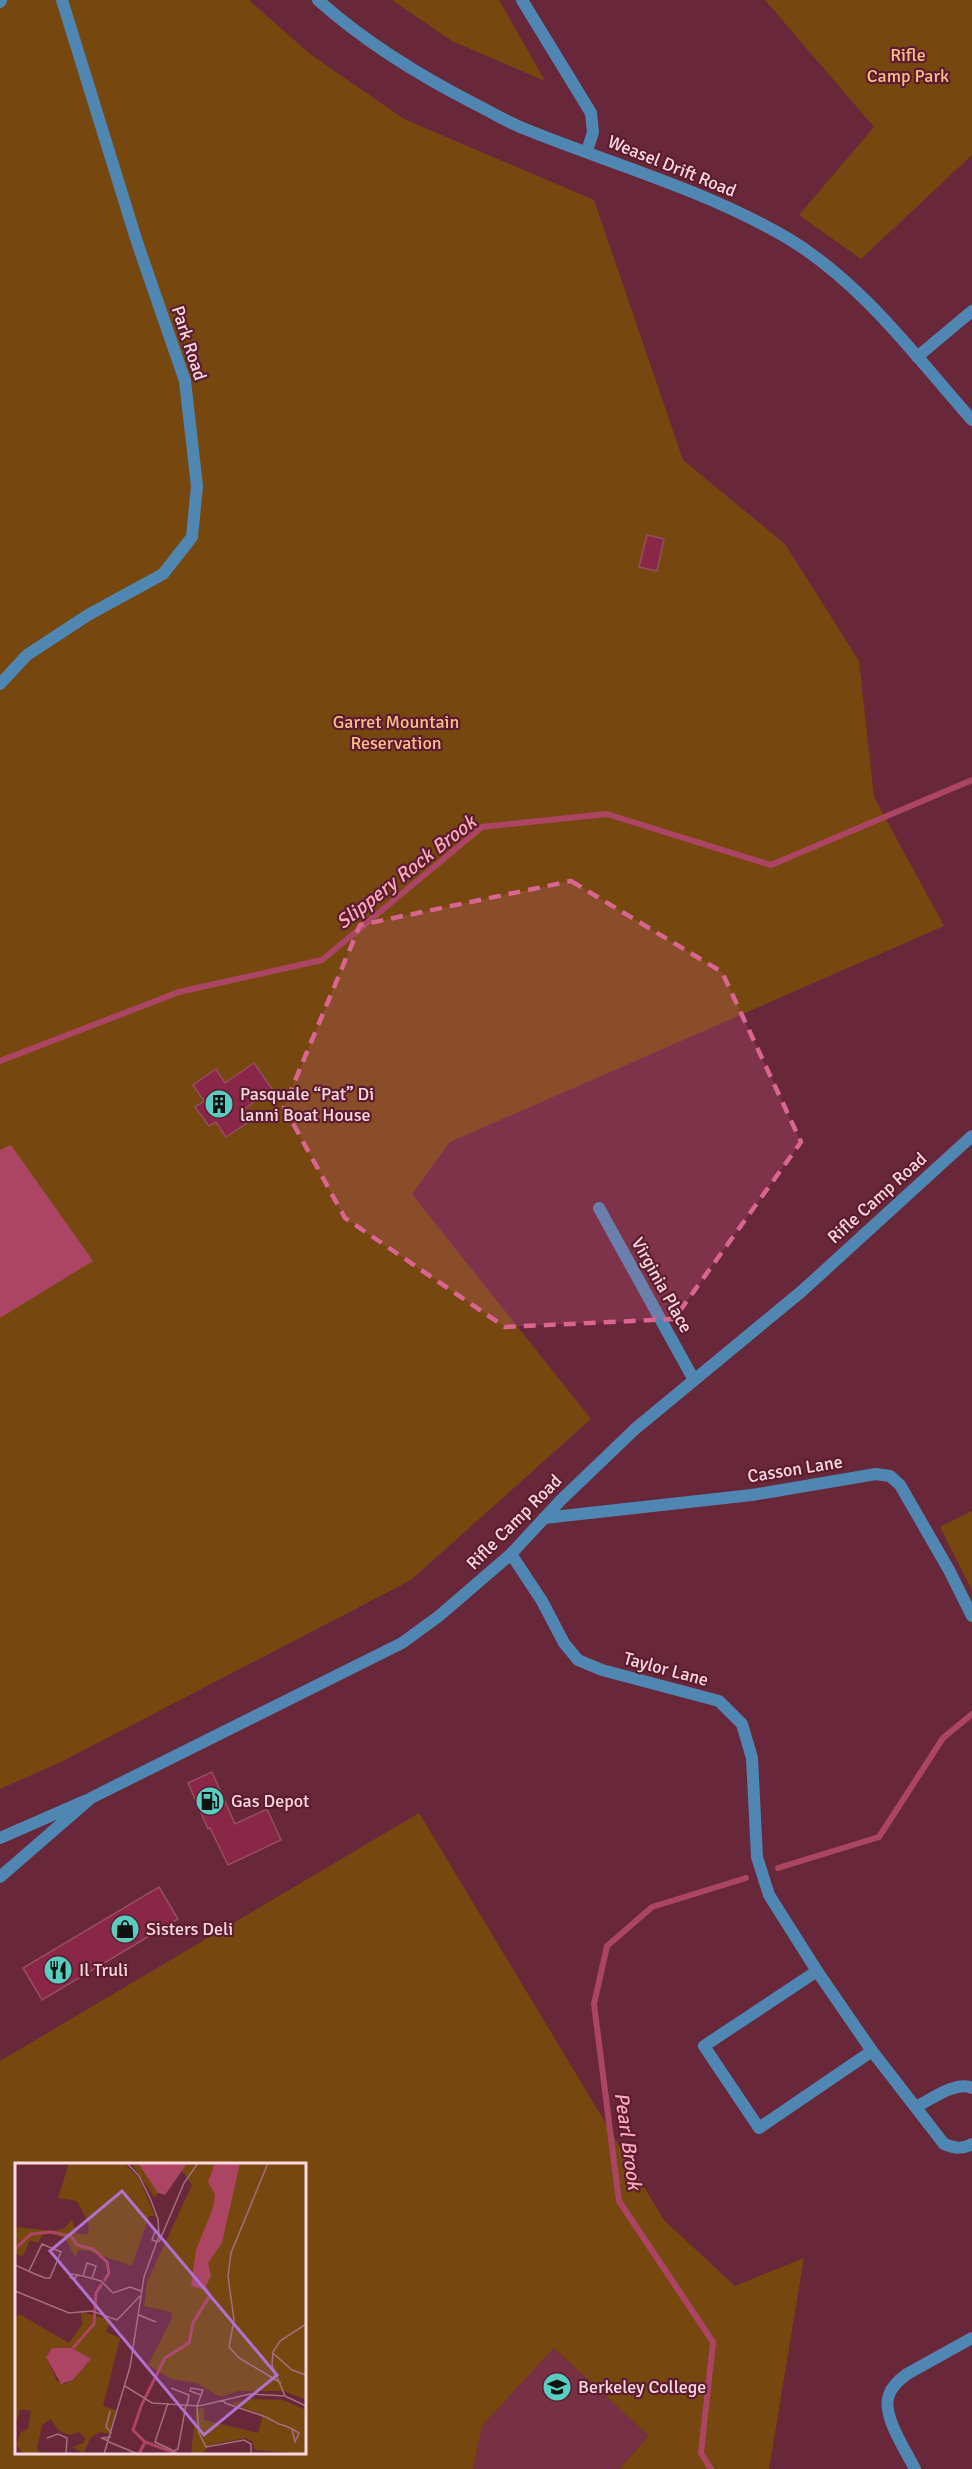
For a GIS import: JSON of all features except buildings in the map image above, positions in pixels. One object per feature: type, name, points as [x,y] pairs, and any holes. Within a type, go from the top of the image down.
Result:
[{"type":"street","name":"Park Road","points":[[0,684],[27,655],[88,615],[163,574],[192,537],[197,486],[185,381],[141,253],[62,0]]},
{"type":"street","name":"Weasel Drift Road","points":[[318,0],[340,19],[429,81],[524,129],[694,192],[790,240],[819,260],[873,307],[972,420]]},
{"type":"street","points":[[522,0],[591,112],[593,132],[587,151]]},
{"type":"street","points":[[917,357],[972,311]]},
{"type":"street","name":"Rifle Camp Road","points":[[0,1877],[91,1798],[402,1643],[439,1616],[511,1554],[544,1518],[635,1429],[802,1291],[972,1136]]},
{"type":"street","name":"Virginia Place","points":[[599,1208],[694,1380]]},
{"type":"street","name":"Casson Lane","points":[[544,1518],[752,1495],[876,1474],[890,1476],[900,1485],[916,1511],[972,1616]]},
{"type":"street","name":"Taylor Lane","points":[[511,1554],[542,1601],[564,1643],[578,1660],[602,1670],[719,1701],[742,1724],[752,1758],[757,1857],[769,1895],[817,1971],[872,2051],[944,2144],[957,2148],[964,2148],[972,2144]]},
{"type":"street","points":[[0,1838],[91,1798]]},
{"type":"street","points":[[817,1971],[704,2046],[759,2128],[872,2051]]},
{"type":"street","points":[[916,2107],[956,2087],[965,2085],[972,2088]]},
{"type":"street","points":[[915,2469],[890,2419],[888,2395],[898,2381],[907,2374],[972,2338]]},
{"type":"highlighted area","points":[[571,881],[722,972],[801,1142],[674,1319],[505,1327],[345,1218],[284,1107],[360,925]]},
{"type":"shaded area","points":[[11,1145],[93,1261],[0,1318],[0,1150]]},
{"type":"shaded area","name":"Berkeley College","points":[[554,2348],[649,2436],[619,2469],[473,2469],[482,2426]]},
{"type":"green space","name":"Garret Mountain Reservation","points":[[0,0],[249,0],[310,54],[404,119],[594,200],[683,460],[785,544],[859,661],[874,797],[944,926],[450,1142],[412,1194],[591,1419],[411,1580],[61,1762],[0,1789]]},
{"type":"green space","points":[[392,0],[499,0],[545,81],[452,41]]},
{"type":"green space","name":"Rifle Camp Park","points":[[765,0],[972,0],[972,155],[861,259],[799,215],[874,127]]},
{"type":"green space","points":[[972,1511],[972,1590],[940,1527]]},
{"type":"green space","points":[[419,1813],[664,2220],[735,2286],[804,2258],[769,2469],[619,2469],[649,2436],[554,2348],[482,2426],[473,2469],[0,2469],[0,2061]]},
{"type":"waterway","name":"Slippery Rock Brook","points":[[0,1061],[179,992],[322,960],[482,827],[607,814],[771,865],[972,780]]},
{"type":"waterway","name":"Pearl Brook","points":[[778,1868],[879,1837],[943,1738],[972,1714]]},
{"type":"waterway","name":"Pearl Brook","points":[[711,2469],[701,2453],[713,2342],[619,2201],[594,2004],[607,1946],[652,1907],[746,1878]]},
{"type":"place","name":"Pasquale “Pat” Di lanni Boat House","points":[[219,1104]]},
{"type":"place","name":"Gas Depot","points":[[210,1801]]},
{"type":"place","name":"Sisters Deli","points":[[125,1929]]},
{"type":"place","name":"Il Truli","points":[[58,1970]]},
{"type":"place","name":"Berkeley College","points":[[557,2387]]}]
